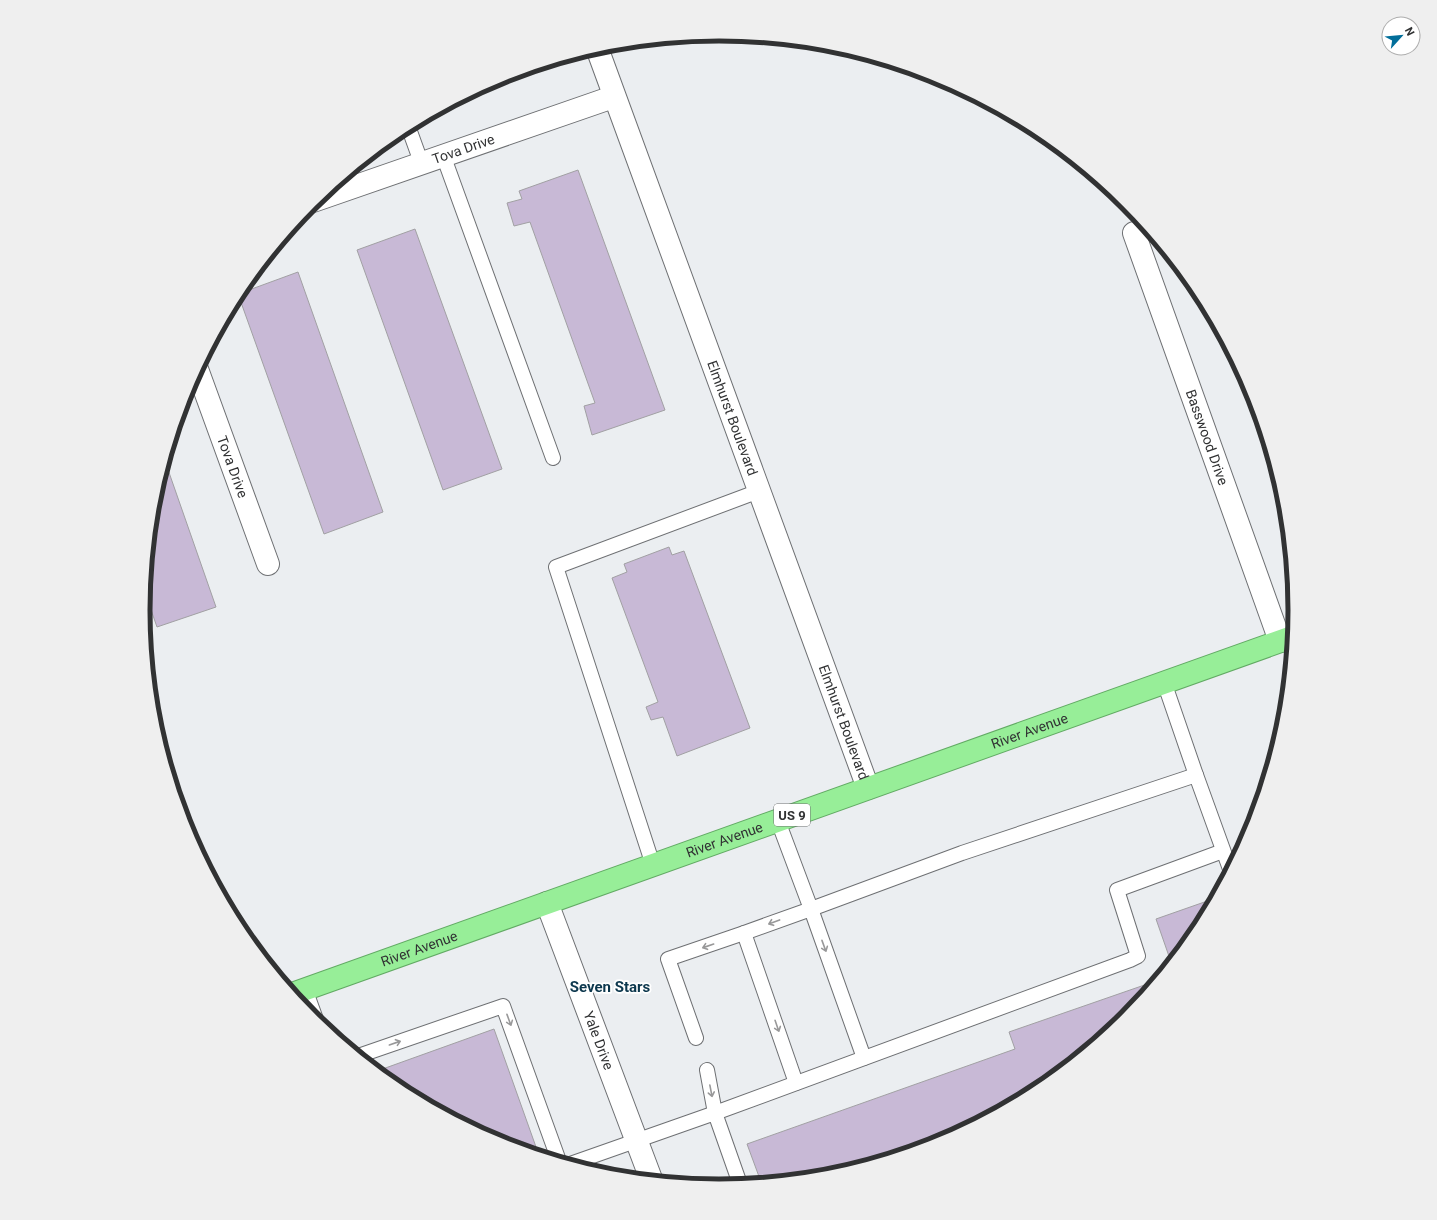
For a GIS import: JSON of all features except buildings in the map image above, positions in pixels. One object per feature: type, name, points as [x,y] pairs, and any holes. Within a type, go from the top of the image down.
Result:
[{"type":"highway","name":"River Avenue","points":[[298,992],[1286,639]]},
{"type":"street","name":"Elmhurst Boulevard","points":[[599,54],[613,97],[868,788]]},
{"type":"street","name":"Tova Drive","points":[[329,195],[421,162],[613,97]]},
{"type":"street","name":"Basswood Drive","points":[[1134,233],[1286,639]]},
{"type":"street","name":"Tova Drive","points":[[200,377],[268,564]]},
{"type":"street","name":"Yale Drive","points":[[547,903],[649,1175]]},
{"type":"lane","points":[[410,132],[421,162]]},
{"type":"lane","points":[[443,155],[553,458]]},
{"type":"lane","points":[[653,865],[556,567],[759,491]]},
{"type":"lane","points":[[1164,682],[1228,864]]},
{"type":"lane","points":[[696,1038],[668,959],[811,909],[962,853],[1196,775]]},
{"type":"lane","points":[[778,821],[864,1058]]},
{"type":"lane","points":[[577,1161],[715,1113],[1138,956],[1117,890],[1223,851]]},
{"type":"lane","points":[[744,933],[796,1083]]},
{"type":"lane","points":[[363,1054],[503,1006],[557,1156]]},
{"type":"lane","points":[[707,1070],[715,1113],[738,1178]]},
{"type":"district","name":"Seven Stars","points":[[610,987]]}]
